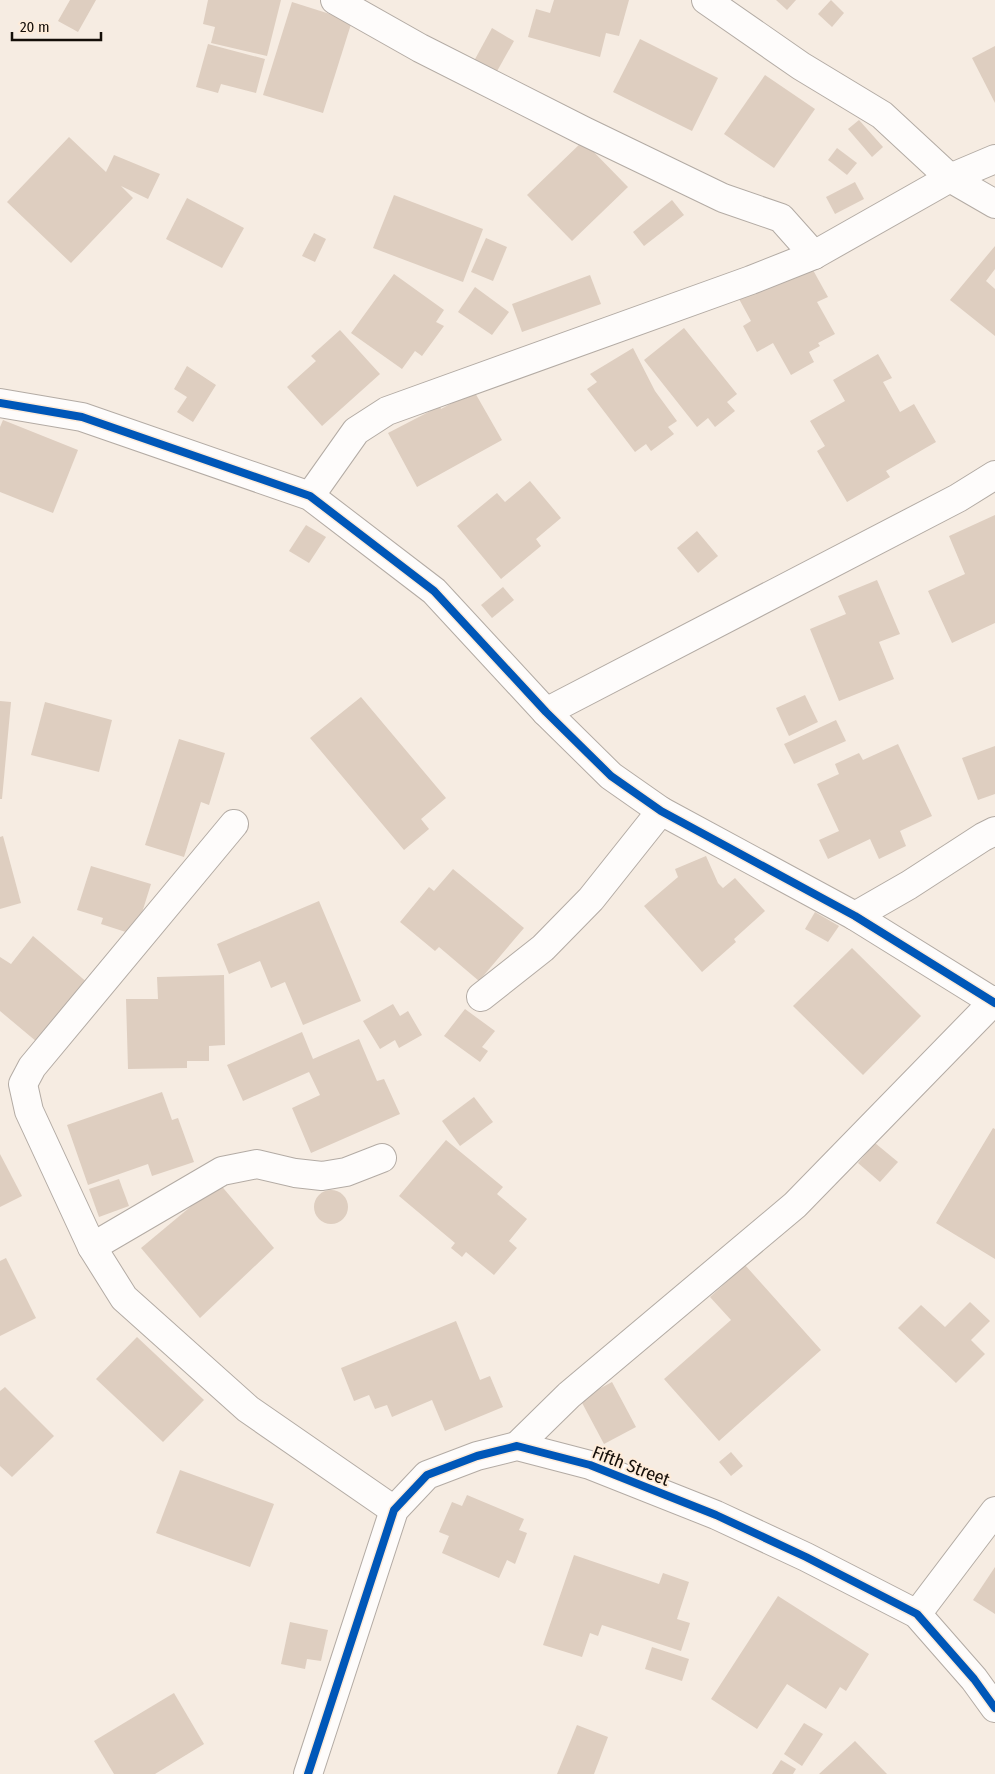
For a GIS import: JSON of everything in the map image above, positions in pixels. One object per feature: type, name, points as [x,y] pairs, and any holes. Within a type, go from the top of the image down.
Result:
[{"type":"street","points":[[335,0],[420,48],[584,131],[723,198],[781,218],[814,255]]},
{"type":"street","points":[[706,0],[801,66],[882,115],[950,178],[995,204]]},
{"type":"street","points":[[310,496],[356,431],[387,411],[751,280],[814,255],[950,178],[995,160]]},
{"type":"street","points":[[0,403],[82,417],[310,496],[434,591],[546,712],[611,776],[661,811],[856,916],[994,1002],[795,1205],[569,1395],[517,1446]]},
{"type":"street","points":[[546,712],[950,503],[995,475]]},
{"type":"street","points":[[481,997],[543,948],[591,899],[661,811]]},
{"type":"street","points":[[234,824],[32,1067],[23,1084],[29,1111],[92,1247],[124,1298],[241,1403],[394,1510]]},
{"type":"street","points":[[856,916],[995,831]]},
{"type":"street","points":[[92,1247],[222,1171],[257,1164],[295,1174],[322,1176],[346,1172],[382,1158]]},
{"type":"street","name":"Fifth Street","points":[[308,1774],[394,1510],[427,1475],[477,1456],[517,1446],[590,1465],[716,1515],[806,1556],[916,1614],[974,1680],[995,1708]]},
{"type":"street","points":[[916,1614],[995,1511]]},
{"type":"building","points":[[70,0],[96,0],[78,32],[58,21]]},
{"type":"building","points":[[208,0],[281,0],[267,56],[211,43],[215,27],[203,24]]},
{"type":"building","points":[[554,0],[629,0],[619,36],[606,33],[600,57],[528,37],[536,9],[550,13]]},
{"type":"building","points":[[776,0],[796,0],[787,10]]},
{"type":"building","points":[[831,0],[844,13],[832,27],[818,14]]},
{"type":"building","points":[[292,2],[352,21],[323,113],[263,95]]},
{"type":"building","points":[[492,28],[514,41],[496,73],[474,61]]},
{"type":"building","points":[[640,39],[718,78],[692,131],[613,92]]},
{"type":"building","points":[[208,44],[265,59],[256,93],[221,84],[218,93],[196,87]]},
{"type":"building","points":[[995,46],[995,103],[972,58]]},
{"type":"building","points":[[765,75],[815,109],[774,168],[724,134]]},
{"type":"building","points":[[859,120],[883,147],[872,157],[848,129]]},
{"type":"building","points":[[69,137],[106,172],[114,155],[160,174],[148,199],[121,186],[133,198],[71,263],[7,202]]},
{"type":"building","points":[[583,141],[628,187],[572,241],[527,195]]},
{"type":"building","points":[[837,148],[857,163],[847,175],[828,160]]},
{"type":"building","points":[[855,182],[864,199],[835,214],[826,197]]},
{"type":"building","points":[[394,195],[483,229],[463,282],[373,248]]},
{"type":"building","points":[[187,198],[244,228],[222,268],[166,239]]},
{"type":"building","points":[[672,200],[684,215],[644,246],[633,232]]},
{"type":"building","points":[[314,233],[326,239],[315,262],[302,256]]},
{"type":"building","points":[[486,238],[507,247],[493,281],[471,272]]},
{"type":"building","points":[[995,246],[995,269],[986,281],[995,289],[995,336],[950,300]]},
{"type":"building","points":[[808,261],[828,297],[817,302],[835,334],[818,343],[820,346],[809,352],[814,362],[791,375],[773,343],[757,352],[743,326],[751,321],[739,299]]},
{"type":"building","points":[[394,274],[444,310],[436,322],[444,326],[422,356],[415,351],[402,369],[351,333]]},
{"type":"building","points":[[590,275],[601,304],[522,332],[512,304]]},
{"type":"building","points":[[475,287],[509,312],[492,335],[458,312]]},
{"type":"building","points":[[684,328],[737,394],[727,402],[735,411],[715,427],[708,418],[697,427],[644,360]]},
{"type":"building","points":[[340,330],[380,374],[322,426],[287,387],[316,361],[311,356]]},
{"type":"building","points":[[633,348],[655,391],[677,421],[668,427],[674,434],[651,451],[646,444],[635,452],[587,389],[597,382],[590,374]]},
{"type":"building","points":[[878,354],[892,378],[883,382],[900,412],[914,404],[936,442],[886,471],[890,477],[847,502],[817,451],[825,446],[810,421],[845,401],[833,380]]},
{"type":"building","points":[[187,366],[216,385],[193,422],[177,412],[187,397],[174,389]]},
{"type":"building","points":[[474,391],[502,440],[417,487],[388,433],[440,406],[441,409]]},
{"type":"building","points":[[3,420],[78,450],[53,513],[0,492],[0,427]]},
{"type":"building","points":[[530,481],[561,518],[536,539],[541,546],[501,579],[457,526],[497,493],[505,502]]},
{"type":"building","points":[[995,515],[995,623],[952,643],[928,591],[965,574],[949,536]]},
{"type":"building","points":[[306,525],[326,537],[309,563],[289,551]]},
{"type":"building","points":[[697,531],[718,556],[698,573],[677,548]]},
{"type":"building","points":[[877,580],[900,634],[879,642],[894,679],[839,701],[810,629],[846,614],[838,596]]},
{"type":"building","points":[[503,587],[514,600],[492,618],[481,605]]},
{"type":"building","points":[[805,695],[818,722],[789,736],[776,708]]},
{"type":"building","points":[[361,697],[446,798],[421,819],[429,829],[404,850],[310,738]]},
{"type":"building","points":[[0,701],[11,702],[2,799],[0,799]]},
{"type":"building","points":[[45,702],[112,720],[99,772],[31,755]]},
{"type":"building","points":[[836,720],[846,741],[794,764],[784,744]]},
{"type":"building","points":[[179,739],[225,753],[209,805],[201,802],[184,857],[145,845]]},
{"type":"building","points":[[898,744],[932,816],[900,831],[906,846],[879,859],[870,839],[828,859],[819,840],[839,831],[817,784],[839,774],[835,764],[859,753],[863,760]]},
{"type":"building","points":[[995,746],[995,794],[978,800],[962,758]]},
{"type":"building","points":[[3,836],[21,903],[0,909],[0,837]]},
{"type":"building","points":[[706,856],[718,883],[723,888],[735,878],[765,911],[734,939],[736,942],[702,972],[644,906],[678,877],[675,869]]},
{"type":"building","points":[[91,866],[151,884],[135,935],[101,924],[103,918],[77,910]]},
{"type":"building","points":[[453,869],[524,928],[479,981],[439,947],[435,951],[400,922],[429,887],[434,891]]},
{"type":"building","points":[[319,901],[361,1001],[303,1025],[285,982],[271,988],[260,961],[229,974],[217,944]]},
{"type":"building","points":[[815,912],[839,926],[828,942],[805,929]]},
{"type":"building","points":[[33,936],[89,984],[43,1047],[0,1011],[0,957],[11,964]]},
{"type":"building","points":[[852,948],[921,1016],[863,1075],[793,1006]]},
{"type":"building","points":[[224,975],[225,1045],[209,1046],[209,1061],[187,1061],[187,1068],[128,1069],[126,999],[158,999],[157,977]]},
{"type":"building","points":[[393,1004],[400,1016],[408,1011],[422,1035],[399,1048],[395,1040],[380,1049],[363,1021]]},
{"type":"building","points":[[465,1009],[495,1031],[482,1047],[488,1051],[480,1062],[444,1036]]},
{"type":"building","points":[[302,1032],[313,1059],[359,1039],[377,1081],[384,1079],[400,1114],[311,1153],[292,1108],[320,1095],[309,1072],[243,1101],[227,1065]]},
{"type":"building","points":[[162,1092],[172,1120],[178,1118],[194,1162],[152,1176],[148,1164],[88,1185],[67,1125]]},
{"type":"building","points":[[474,1097],[493,1122],[460,1146],[442,1121]]},
{"type":"building","points":[[993,1128],[995,1129],[995,1259],[936,1223]]},
{"type":"building","points":[[446,1140],[503,1187],[497,1194],[527,1219],[509,1241],[517,1248],[494,1275],[466,1252],[462,1257],[451,1248],[455,1243],[399,1196]]},
{"type":"building","points":[[875,1143],[898,1162],[880,1182],[858,1163]]},
{"type":"building","points":[[0,1154],[22,1196],[0,1207]]},
{"type":"building","points":[[119,1179],[129,1206],[99,1217],[89,1189]]},
{"type":"building","points":[[219,1183],[274,1248],[200,1318],[141,1248]]},
{"type":"building","points":[[331,1190],[343,1195],[348,1207],[343,1219],[331,1224],[319,1219],[314,1207],[319,1195]]},
{"type":"building","points":[[6,1258],[36,1318],[0,1336],[0,1261]]},
{"type":"building","points":[[745,1265],[821,1350],[719,1441],[664,1379],[731,1320],[710,1297]]},
{"type":"building","points":[[970,1302],[990,1321],[971,1340],[985,1354],[956,1383],[898,1328],[921,1305],[945,1327]]},
{"type":"building","points":[[456,1321],[480,1380],[490,1376],[503,1407],[445,1431],[432,1400],[392,1417],[387,1405],[375,1409],[369,1395],[354,1401],[341,1368]]},
{"type":"building","points":[[137,1337],[204,1400],[163,1442],[96,1379]]},
{"type":"building","points":[[612,1382],[636,1427],[604,1444],[580,1399]]},
{"type":"building","points":[[5,1387],[54,1436],[12,1477],[0,1466],[0,1391]]},
{"type":"building","points":[[731,1452],[743,1466],[731,1476],[719,1462]]},
{"type":"building","points":[[180,1470],[274,1504],[250,1567],[156,1533]]},
{"type":"building","points":[[467,1495],[524,1519],[519,1530],[527,1533],[515,1564],[507,1560],[499,1578],[442,1553],[449,1536],[439,1532],[452,1502],[462,1506]]},
{"type":"building","points":[[574,1555],[659,1584],[663,1573],[689,1582],[677,1619],[690,1623],[681,1651],[602,1625],[598,1636],[590,1633],[582,1657],[543,1645]]},
{"type":"building","points":[[995,1567],[995,1614],[973,1600]]},
{"type":"building","points":[[778,1596],[869,1654],[846,1691],[840,1687],[826,1709],[787,1684],[757,1729],[711,1699]]},
{"type":"building","points":[[290,1622],[328,1630],[321,1661],[307,1659],[305,1669],[281,1664]]},
{"type":"building","points":[[652,1647],[689,1659],[682,1681],[645,1669]]},
{"type":"building","points":[[174,1693],[204,1744],[155,1774],[114,1774],[94,1741]]},
{"type":"building","points":[[804,1723],[823,1734],[802,1766],[784,1754]]},
{"type":"building","points":[[577,1725],[608,1737],[594,1774],[557,1774]]},
{"type":"building","points":[[855,1741],[887,1774],[819,1774]]},
{"type":"building","points":[[781,1760],[796,1769],[793,1774],[772,1774]]},
{"type":"cycle path","points":[[0,403],[82,417],[310,496],[434,591],[546,712],[611,776],[661,811],[855,916],[995,1003]]},
{"type":"cycle path","points":[[308,1774],[394,1510],[427,1475],[477,1456],[517,1446],[590,1465],[716,1515],[806,1557],[917,1614],[974,1679],[995,1708]]}]
